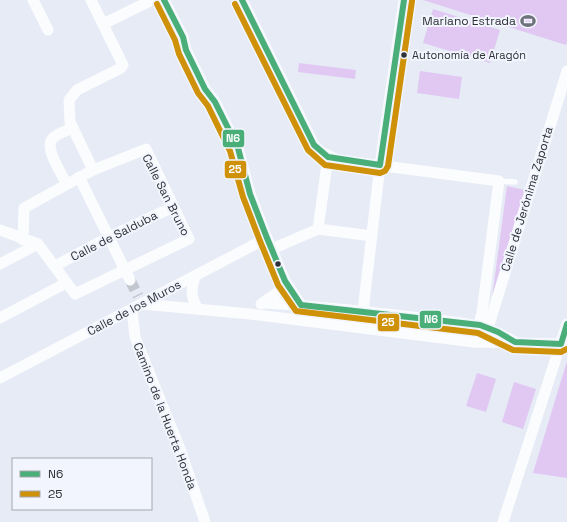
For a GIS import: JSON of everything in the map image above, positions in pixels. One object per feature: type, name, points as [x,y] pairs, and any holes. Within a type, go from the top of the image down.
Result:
[{"type":"street","points":[[33,0],[48,30]]},
{"type":"street","points":[[23,240],[24,208],[66,183],[93,170],[72,128],[68,110],[71,96],[77,90],[122,68],[123,65],[91,0]]},
{"type":"street","points":[[103,24],[152,0]]},
{"type":"street","points":[[164,0],[183,37],[186,50],[205,89],[215,102],[238,148],[250,194],[267,238],[285,281],[293,296],[301,304]]},
{"type":"street","points":[[242,0],[314,145],[328,157],[380,166],[499,181]]},
{"type":"street","points":[[363,311],[380,166],[404,0]]},
{"type":"street","name":"Calle de Jerónima Zaporta","points":[[474,342],[475,334],[484,326],[567,72]]},
{"type":"street","points":[[66,183],[50,152],[49,144],[53,138],[72,128]]},
{"type":"street","name":"Calle San Bruno","points":[[66,283],[75,294],[188,239],[146,149],[93,170]]},
{"type":"street","points":[[318,229],[328,157]]},
{"type":"street","points":[[79,177],[130,280]]},
{"type":"street","name":"Calle de Jerónima Zaporta","points":[[484,326],[499,181]]},
{"type":"street","name":"Calle de Salduba","points":[[55,266],[173,207]]},
{"type":"street","points":[[272,249],[318,229],[372,236]]},
{"type":"street","points":[[0,230],[23,240],[38,244],[66,283],[0,318]]},
{"type":"street","name":"Calle de los Muros","points":[[0,378],[138,303],[267,238]]},
{"type":"street","points":[[0,264],[38,244]]},
{"type":"street","points":[[196,275],[191,290],[198,309]]},
{"type":"street","points":[[250,314],[277,293],[285,281]]},
{"type":"street","points":[[138,303],[250,314],[474,342],[560,344]]},
{"type":"street","name":"Camino de la Huerta Honda","points":[[138,303],[135,337],[180,449],[205,522]]},
{"type":"street","points":[[263,303],[301,304],[484,326],[515,342]]},
{"type":"street","points":[[503,522],[567,324]]},
{"type":"lane","points":[[499,181],[516,182]]},
{"type":"shaded area","name":"Mariano Estrada","points":[[423,0],[567,0],[566,45]]},
{"type":"shaded area","points":[[433,9],[500,30],[490,63],[423,43]]},
{"type":"shaded area","points":[[299,63],[356,70],[355,79],[298,72]]},
{"type":"shaded area","points":[[420,71],[462,77],[459,99],[417,93]]},
{"type":"shaded area","points":[[507,186],[525,190],[492,298]]},
{"type":"shaded area","points":[[567,361],[567,478],[533,473]]},
{"type":"shaded area","points":[[477,373],[496,379],[486,412],[466,406]]},
{"type":"shaded area","points":[[514,382],[536,389],[523,429],[502,422]]},
{"type":"tunnel","points":[[130,280],[138,296]]},
{"type":"transit line","name":"N6","points":[[164,0],[183,37],[186,50],[205,89],[215,102],[238,148],[250,194],[267,238],[285,281],[301,305],[480,325],[498,332],[515,342],[561,344],[567,324]]},
{"type":"transit line","name":"N6","points":[[242,0],[314,145],[328,157],[380,165],[404,0]]},
{"type":"transit line","name":"25","points":[[235,4],[308,150],[325,165],[380,173],[385,171],[388,166],[412,1]]},
{"type":"transit line","name":"25","points":[[157,4],[175,40],[179,54],[198,93],[208,106],[230,151],[243,197],[278,285],[296,311],[478,333],[513,350],[561,352],[567,349]]},
{"type":"place","name":"Mariano Estrada","points":[[528,21]]},
{"type":"place","name":"Autonomía de Aragón","points":[[404,55]]}]
